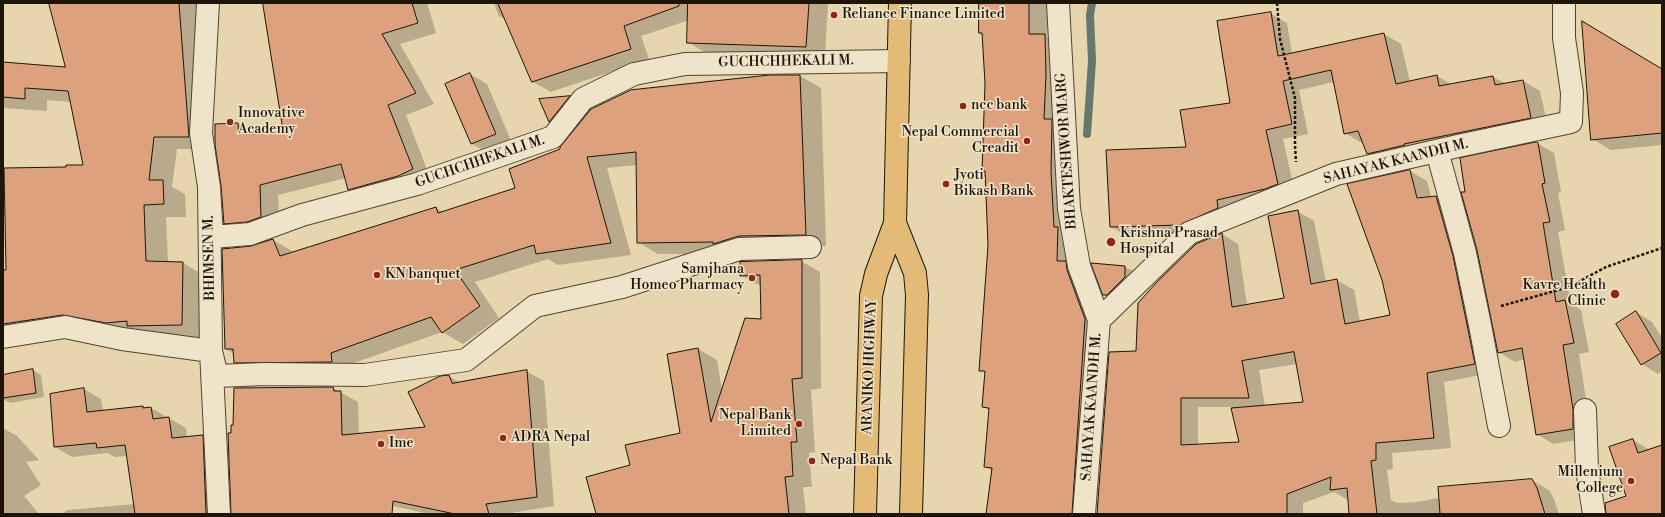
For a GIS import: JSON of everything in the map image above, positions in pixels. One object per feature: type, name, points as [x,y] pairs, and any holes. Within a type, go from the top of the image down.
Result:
[{"type":"highway","name":"ARANIKO HIGHWAY","points":[[865,514],[872,296],[876,274],[895,223],[900,3]]},
{"type":"highway","name":"ARANIKO HIGHWAY","points":[[895,223],[915,273],[917,295],[911,514]]},
{"type":"street","name":"BHIMSEN M.","points":[[208,3],[202,133],[209,187],[211,351],[219,514]]},
{"type":"street","name":"BHAKTESHWOR MARG","points":[[1058,3],[1069,209],[1079,266],[1099,320]]},
{"type":"street","name":"SAHAYAK KAANDH M.","points":[[1084,514],[1099,320],[1189,233],[1336,174],[1437,150],[1571,122],[1572,93],[1564,38],[1564,3]]},
{"type":"street","name":"GUCHCHHEKALI M.","points":[[209,187],[212,237],[250,234],[302,215],[417,184],[553,137],[582,99],[634,74],[685,64],[899,61]]},
{"type":"street","points":[[1437,150],[1478,312],[1499,426]]},
{"type":"street","points":[[3,337],[66,327],[122,339],[211,351],[217,376],[264,374],[365,375],[466,360],[535,306],[622,287],[739,250],[810,247]]},
{"type":"street","points":[[1585,410],[1587,469],[1594,514]]},
{"type":"path","points":[[1277,3],[1280,39],[1295,98],[1295,146],[1299,189]]},
{"type":"path","points":[[1478,312],[1569,287],[1606,267],[1662,248]]},
{"type":"building","points":[[49,3],[179,3],[189,137],[154,137],[149,180],[163,180],[164,204],[144,205],[146,261],[183,262],[182,325],[127,326],[127,321],[106,323],[63,315],[3,324],[3,270],[6,270],[4,168],[66,167],[66,165],[83,165],[68,91],[25,88],[25,99],[3,97],[3,62],[65,67]]},
{"type":"building","points":[[263,3],[412,3],[418,23],[382,34],[416,93],[388,105],[413,169],[398,176],[348,190],[341,164],[260,185],[261,217],[247,222],[224,224],[221,186],[215,145],[215,124],[238,123],[239,134],[283,133]]},
{"type":"building","points":[[498,3],[679,3],[679,6],[624,26],[631,49],[532,82]]},
{"type":"building","points":[[688,3],[809,3],[806,47],[687,43]]},
{"type":"building","points":[[979,3],[1029,3],[1029,34],[1045,34],[1046,75],[1044,119],[1052,119],[1051,172],[1054,227],[1058,227],[1057,261],[1066,261],[1067,270],[1085,319],[1072,514],[986,514],[992,468],[984,467],[989,408],[982,407],[985,371],[979,371],[988,245],[985,171],[982,171],[985,83],[982,33],[979,33]]},
{"type":"building","points":[[1271,12],[1278,56],[1384,33],[1396,84],[1437,75],[1439,86],[1493,76],[1495,85],[1523,80],[1531,118],[1404,144],[1405,145],[1367,154],[1358,131],[1344,134],[1331,70],[1283,81],[1292,124],[1266,130],[1278,184],[1265,189],[1217,200],[1218,208],[1180,225],[1110,227],[1106,150],[1186,147],[1180,110],[1230,103],[1217,21]]},
{"type":"building","points":[[1582,21],[1662,69],[1662,133],[1591,140]]},
{"type":"building","points":[[470,73],[496,134],[471,144],[445,84]]},
{"type":"building","points":[[770,75],[800,75],[806,235],[739,236],[713,244],[713,242],[637,243],[636,152],[587,157],[611,243],[536,254],[534,245],[455,270],[480,306],[442,333],[431,317],[331,353],[332,362],[234,363],[233,349],[225,349],[222,249],[251,246],[273,239],[280,256],[436,207],[438,213],[515,188],[509,169],[560,149],[560,147],[591,109],[631,90]]},
{"type":"building","points":[[570,96],[549,122],[539,99]]},
{"type":"building","points":[[1537,142],[1545,183],[1542,184],[1550,222],[1543,223],[1556,302],[1565,300],[1574,343],[1563,345],[1573,409],[1573,429],[1536,435],[1522,348],[1498,353],[1477,250],[1461,192],[1465,192],[1460,158]]},
{"type":"building","points":[[1410,170],[1417,198],[1436,196],[1453,256],[1475,364],[1427,373],[1434,438],[1376,443],[1376,460],[1371,461],[1377,514],[1349,514],[1347,488],[1330,490],[1331,477],[1287,494],[1287,514],[1097,514],[1109,352],[1136,351],[1138,303],[1196,244],[1222,233],[1232,307],[1284,298],[1268,216],[1298,210],[1311,284],[1337,279],[1345,324],[1390,315],[1382,280],[1347,184]],"holes":[[[1294,352],[1303,402],[1231,408],[1239,442],[1181,445],[1181,398],[1249,398],[1242,361]]]},
{"type":"building","points":[[802,260],[802,378],[792,379],[797,442],[791,442],[793,476],[785,477],[789,514],[596,514],[586,477],[630,465],[625,445],[680,433],[667,354],[698,348],[711,422],[745,318],[761,319],[760,275],[740,276],[740,262]]},
{"type":"building","points":[[1091,263],[1125,266],[1125,277],[1107,295],[1103,295]]},
{"type":"building","points":[[1636,311],[1661,353],[1641,365],[1616,324]]},
{"type":"building","points":[[33,369],[36,393],[3,398],[3,375]]},
{"type":"building","points":[[527,370],[537,497],[486,504],[489,514],[455,514],[393,501],[392,514],[231,514],[228,433],[231,433],[231,425],[233,425],[234,388],[333,387],[334,391],[341,391],[342,435],[425,427],[408,392],[440,376],[449,375],[452,383]]},
{"type":"building","points":[[84,388],[87,412],[143,406],[143,408],[151,407],[153,419],[169,417],[172,438],[203,435],[206,514],[135,514],[125,445],[97,448],[96,443],[54,447],[50,394]]},
{"type":"building","name":"Millenium College","points":[[1633,439],[1638,453],[1662,445],[1662,514],[1606,514],[1605,503],[1626,496],[1609,447]]},
{"type":"building","points":[[1532,479],[1537,488],[1545,514],[1440,514],[1438,487]]},
{"type":"waterway","points":[[1087,134],[1092,61],[1090,15],[1092,3]]},
{"type":"place","name":"Reliance Finance Limited","points":[[834,15]]},
{"type":"place","name":"ncc bank","points":[[963,106]]},
{"type":"place","name":"Innovative Academy","points":[[230,122]]},
{"type":"place","name":"Nepal Commercial Creadit","points":[[1027,141]]},
{"type":"place","name":"Jyoti Bikash Bank","points":[[946,184]]},
{"type":"place","name":"Krishna Prasad Hospital","points":[[1111,242]]},
{"type":"place","name":"KN banquet","points":[[377,275]]},
{"type":"place","name":"Samjhana Homeo Pharmacy","points":[[752,278]]},
{"type":"place","name":"Kavre Health Clinic","points":[[1615,294]]},
{"type":"place","name":"Nepal Bank Limited","points":[[799,424]]},
{"type":"place","name":"ADRA Nepal","points":[[503,438]]},
{"type":"place","name":"Ime","points":[[381,444]]},
{"type":"place","name":"Nepal Bank","points":[[812,461]]},
{"type":"place","name":"Millenium College","points":[[1631,481]]}]
